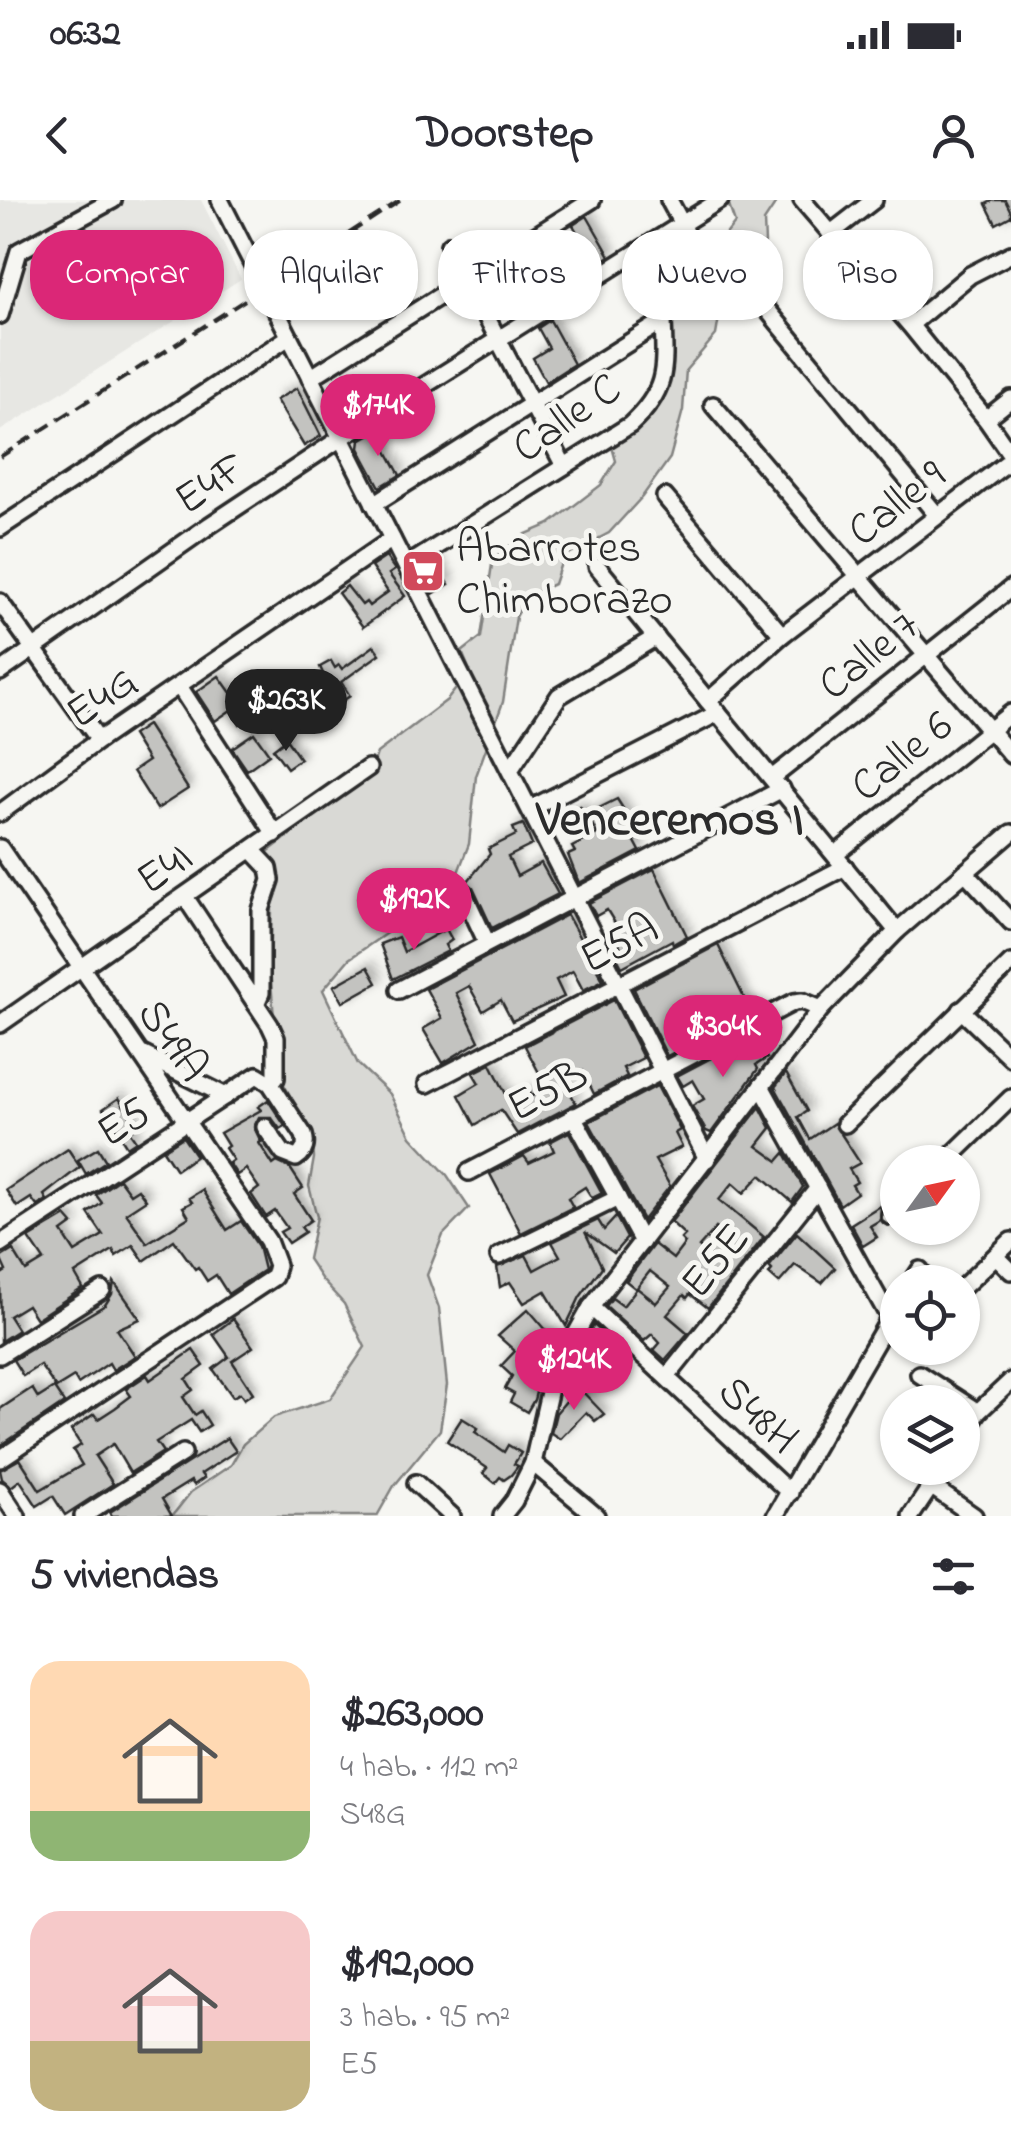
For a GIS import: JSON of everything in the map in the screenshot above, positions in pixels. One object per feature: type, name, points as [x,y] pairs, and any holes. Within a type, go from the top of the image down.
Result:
[{"type":"street","points":[[0,315],[18,250],[112,200]]},
{"type":"street","points":[[220,200],[706,1159]]},
{"type":"street","points":[[545,230],[592,200]]},
{"type":"street","points":[[374,504],[662,321],[700,272],[669,200]]},
{"type":"street","name":"E4F","points":[[0,672],[341,438],[720,200]]},
{"type":"street","name":"Calle 9","points":[[802,200],[827,230]]},
{"type":"street","points":[[835,230],[874,200]]},
{"type":"street","points":[[910,325],[970,275],[1011,254]]},
{"type":"street","points":[[310,378],[438,297]]},
{"type":"street","points":[[488,320],[564,466]]},
{"type":"street","points":[[777,320],[936,514]]},
{"type":"street","name":"Calle 9","points":[[530,808],[713,707],[782,635],[1008,462],[1011,456],[1006,446],[906,320]]},
{"type":"street","name":"Calle C","points":[[406,566],[630,425],[650,406],[666,370],[662,321]]},
{"type":"street","points":[[0,528],[289,337]]},
{"type":"street","points":[[986,420],[1011,399]]},
{"type":"street","points":[[713,405],[1011,755]]},
{"type":"street","points":[[666,497],[782,635]]},
{"type":"street","name":"E4G","points":[[5,809],[98,740],[392,538]]},
{"type":"street","points":[[598,566],[897,930]]},
{"type":"street","name":"Calle 7","points":[[777,783],[924,655],[1011,588]]},
{"type":"street","points":[[0,602],[98,740]]},
{"type":"street","points":[[510,770],[558,696],[656,638]]},
{"type":"street","points":[[179,686],[275,834]]},
{"type":"street","name":"Calle 6","points":[[841,860],[1011,712]]},
{"type":"street","name":"E4I","points":[[0,1024],[368,768]]},
{"type":"street","points":[[399,990],[574,898],[777,783]]},
{"type":"street","points":[[0,792],[5,809]]},
{"type":"street","points":[[502,1516],[533,1463],[553,1375],[591,1307],[822,1009],[897,930],[1011,833]]},
{"type":"street","name":"S49A","points":[[0,848],[268,1241],[277,1265],[274,1277],[0,1459]]},
{"type":"street","points":[[252,850],[269,868],[271,880],[262,910],[260,993],[256,1004]]},
{"type":"street","name":"E5A","points":[[427,1084],[841,860]]},
{"type":"street","points":[[965,872],[1011,922]]},
{"type":"street","points":[[463,892],[488,943]]},
{"type":"street","points":[[185,897],[276,1038],[276,1078],[270,1083],[304,1134],[302,1154],[296,1158],[284,1153],[264,1127]]},
{"type":"street","points":[[845,1124],[1011,962]]},
{"type":"street","name":"E5B","points":[[469,1172],[794,1002],[822,1009]]},
{"type":"street","points":[[961,1010],[1011,1058]]},
{"type":"street","points":[[139,1053],[226,1096]]},
{"type":"street","name":"E5","points":[[0,1244],[187,1123],[252,1076],[258,1075],[270,1083]]},
{"type":"street","points":[[762,1086],[880,1290]]},
{"type":"street","points":[[963,1145],[1011,1098]]},
{"type":"street","points":[[574,1116],[642,1242]]},
{"type":"street","name":"E5E","points":[[666,1377],[818,1188]]},
{"type":"street","points":[[498,1256],[618,1198]]},
{"type":"street","points":[[980,1271],[1011,1241]]},
{"type":"street","points":[[996,1256],[1011,1271]]},
{"type":"street","points":[[0,1355],[102,1290]]},
{"type":"street","name":"S48H","points":[[591,1307],[790,1492]]},
{"type":"street","points":[[776,1516],[880,1334]]},
{"type":"street","points":[[920,1374],[937,1385]]},
{"type":"street","points":[[980,1410],[1011,1381]]},
{"type":"street","points":[[83,1516],[183,1452]]},
{"type":"street","points":[[533,1463],[596,1516]]},
{"type":"street","points":[[416,1483],[452,1516]]},
{"type":"street","points":[[911,1516],[931,1486],[974,1516]]},
{"type":"street","points":[[0,1490],[17,1516]]},
{"type":"shaded area","points":[[0,200],[201,200],[216,230],[30,230],[30,320],[176,320],[0,431]]},
{"type":"shaded area","points":[[727,200],[778,200],[764,221],[764,230],[729,230],[735,223]]},
{"type":"shaded area","points":[[224,245],[241,279],[224,290]]},
{"type":"shaded area","points":[[670,320],[719,320],[716,335],[686,370],[683,410],[670,458],[609,533],[563,557],[554,584],[527,597],[516,617],[503,702],[476,776],[469,844],[452,888],[349,959],[323,990],[358,1064],[390,1094],[411,1136],[447,1175],[469,1208],[443,1235],[427,1275],[439,1308],[447,1385],[440,1430],[394,1486],[377,1516],[172,1516],[191,1492],[231,1465],[243,1444],[274,1417],[330,1399],[365,1347],[344,1304],[308,1259],[317,1217],[309,1186],[314,1158],[312,1136],[281,1079],[283,1049],[274,1018],[270,968],[272,911],[265,854],[370,774],[377,753],[447,700],[470,671],[462,652],[481,637],[493,558],[526,534],[550,524],[601,485],[616,461],[612,447],[655,410],[671,371]]},
{"type":"building","points":[[1005,200],[1011,212],[1011,216],[996,224],[986,204]]},
{"type":"building","points":[[587,216],[595,230],[576,230],[573,225]]},
{"type":"building","points":[[602,242],[610,256],[602,261]]},
{"type":"building","points":[[550,320],[574,364],[546,382],[533,358],[549,348],[538,328]]},
{"type":"building","points":[[297,388],[321,436],[304,446],[276,400]]},
{"type":"building","points":[[376,431],[400,475],[380,487],[359,448],[360,440]]},
{"type":"building","points":[[386,557],[395,570],[389,574],[405,596],[363,627],[338,593],[347,586],[362,605],[366,602],[369,606],[388,592],[371,567]]},
{"type":"building","points":[[435,561],[449,584],[433,594],[421,570]]},
{"type":"building","points":[[374,646],[380,654],[341,682],[350,696],[328,710],[315,687],[326,680],[320,667],[331,661],[335,668],[339,665],[342,669]]},
{"type":"building","points":[[219,676],[249,718],[240,724],[231,710],[215,721],[196,692]]},
{"type":"building","points":[[147,725],[188,789],[157,809],[133,771],[148,761],[132,735]]},
{"type":"building","points":[[254,733],[269,754],[247,770],[232,748]]},
{"type":"building","points":[[286,739],[300,759],[287,768],[273,749]]},
{"type":"building","points":[[617,799],[638,832],[632,836],[640,851],[579,883],[568,855],[575,852],[572,847],[597,834],[587,814]]},
{"type":"building","points":[[561,806],[565,815],[580,806],[587,819],[563,831],[559,824],[552,828],[545,815]]},
{"type":"building","points":[[523,824],[532,845],[508,857],[517,876],[541,863],[558,894],[492,928],[467,882],[490,854],[488,849],[516,835],[513,828]]},
{"type":"building","points":[[654,869],[687,936],[622,967],[614,952],[621,948],[618,941],[624,938],[607,910],[596,916],[589,903]]},
{"type":"building","points":[[567,915],[603,980],[583,990],[573,971],[556,980],[564,997],[512,1021],[501,1000],[483,1011],[469,986],[456,993],[479,1041],[443,1063],[423,1029],[442,1018],[426,989]]},
{"type":"building","points":[[446,929],[452,940],[445,945],[448,951],[393,979],[380,944],[398,937],[404,952]]},
{"type":"building","points":[[718,945],[751,1012],[667,1056],[634,989]]},
{"type":"building","points":[[368,967],[377,983],[343,1002],[334,986]]},
{"type":"building","points":[[614,1000],[643,1058],[623,1068],[627,1076],[594,1094],[583,1071],[564,1082],[576,1103],[517,1134],[501,1110],[475,1125],[459,1095],[479,1083],[473,1073],[491,1064],[510,1102],[529,1091],[532,1096],[547,1088],[525,1046]]},
{"type":"building","points":[[753,1036],[767,1058],[756,1065],[758,1069],[711,1133],[706,1131],[692,1106],[704,1099],[693,1080],[683,1086],[677,1076]]},
{"type":"building","points":[[786,1073],[807,1111],[798,1117],[810,1139],[834,1123],[860,1163],[849,1169],[857,1182],[852,1185],[857,1193],[840,1205],[775,1087]]},
{"type":"building","points":[[657,1086],[680,1130],[675,1133],[682,1147],[655,1160],[670,1186],[643,1220],[589,1122]]},
{"type":"building","points":[[119,1098],[137,1127],[129,1131],[136,1141],[127,1147],[103,1109]]},
{"type":"building","points":[[268,1100],[285,1126],[280,1129],[271,1117],[259,1117],[254,1127],[259,1143],[273,1165],[277,1162],[290,1168],[303,1188],[294,1194],[311,1220],[301,1227],[305,1232],[288,1243],[280,1232],[287,1228],[275,1211],[266,1217],[251,1194],[259,1188],[246,1169],[237,1175],[229,1163],[233,1160],[220,1133],[261,1110],[258,1107]]},
{"type":"building","points":[[760,1107],[771,1128],[757,1146],[778,1161],[785,1153],[803,1187],[792,1202],[761,1175],[744,1193],[733,1183],[719,1200],[764,1237],[708,1308],[690,1294],[687,1298],[684,1295],[667,1315],[688,1333],[665,1360],[654,1350],[660,1343],[652,1334],[644,1341],[606,1306],[612,1298],[623,1306],[637,1288],[656,1303],[670,1287],[650,1271],[636,1289],[626,1281],[654,1244],[673,1259],[685,1243],[681,1239],[685,1235],[671,1222]],"holes":[[[716,1228],[732,1241],[716,1261],[699,1247]]]},
{"type":"building","points":[[569,1132],[602,1193],[592,1198],[585,1187],[568,1198],[573,1207],[521,1233],[490,1174],[524,1156],[529,1163],[554,1151],[550,1142]]},
{"type":"building","points":[[183,1137],[196,1156],[176,1170],[163,1150]]},
{"type":"building","points":[[98,1148],[106,1161],[86,1174],[78,1160]]},
{"type":"building","points":[[68,1149],[80,1167],[44,1195],[47,1200],[37,1206],[31,1198],[17,1207],[6,1190]]},
{"type":"building","points":[[119,1179],[130,1194],[138,1189],[146,1200],[126,1213],[147,1243],[189,1217],[183,1207],[202,1190],[227,1230],[241,1221],[258,1246],[264,1270],[228,1294],[216,1275],[207,1281],[198,1267],[195,1269],[174,1240],[144,1261],[133,1245],[116,1256],[113,1250],[75,1274],[83,1288],[36,1319],[27,1305],[9,1316],[18,1330],[1,1341],[0,1275],[6,1271],[0,1258],[13,1250],[26,1271],[44,1260],[29,1238],[66,1216],[73,1224],[62,1232],[75,1252],[103,1235],[88,1213],[102,1203],[96,1195]]},
{"type":"building","points":[[880,1206],[880,1220],[870,1226],[877,1237],[863,1246],[851,1224]]},
{"type":"building","points":[[616,1217],[627,1238],[614,1253],[585,1232],[602,1267],[580,1297],[566,1326],[545,1291],[524,1303],[510,1282],[500,1287],[497,1267],[526,1255],[534,1270],[560,1256],[552,1242],[598,1220],[604,1230]]},
{"type":"building","points":[[797,1233],[835,1268],[822,1283],[795,1265],[779,1283],[769,1274],[769,1267]]},
{"type":"building","points":[[114,1282],[140,1319],[117,1329],[135,1356],[113,1370],[109,1363],[78,1384],[74,1377],[56,1388],[40,1365],[23,1376],[13,1360],[105,1305]]},
{"type":"building","points":[[528,1309],[554,1339],[532,1358],[544,1361],[527,1412],[510,1402],[514,1394],[505,1389],[512,1376],[501,1366],[515,1351],[498,1336]]},
{"type":"building","points":[[233,1319],[253,1347],[232,1361],[253,1393],[244,1399],[240,1393],[233,1397],[213,1369],[229,1357],[213,1334]]},
{"type":"building","points":[[594,1325],[627,1356],[597,1380],[580,1350]]},
{"type":"building","points":[[193,1350],[204,1366],[186,1379],[193,1390],[183,1397],[195,1415],[201,1411],[210,1425],[199,1432],[191,1420],[156,1442],[163,1452],[130,1473],[113,1444],[95,1456],[113,1484],[65,1515],[53,1496],[37,1506],[20,1480],[11,1487],[2,1479],[0,1470],[20,1459],[40,1490],[82,1465],[73,1450],[81,1445],[71,1430],[94,1414],[98,1419],[115,1408],[131,1396],[126,1389],[147,1375],[150,1380]]},
{"type":"building","points":[[578,1387],[604,1414],[595,1421],[586,1412],[560,1439],[551,1433],[556,1413]]},
{"type":"building","points":[[32,1388],[38,1398],[54,1388],[64,1403],[0,1446],[0,1409]]},
{"type":"building","points":[[462,1418],[504,1452],[508,1445],[521,1453],[511,1475],[504,1480],[500,1477],[495,1483],[483,1473],[487,1468],[447,1441]]},
{"type":"building","points":[[227,1438],[236,1451],[201,1474],[204,1478],[194,1485],[191,1481],[162,1499],[172,1516],[112,1516],[110,1512]]},
{"type":"railway","points":[[0,457],[401,200]]},
{"type":"place","name":"Abarrotes Chimborazo","points":[[423,571]]},
{"type":"district","name":"Venceremos I","points":[[670,816]]}]
